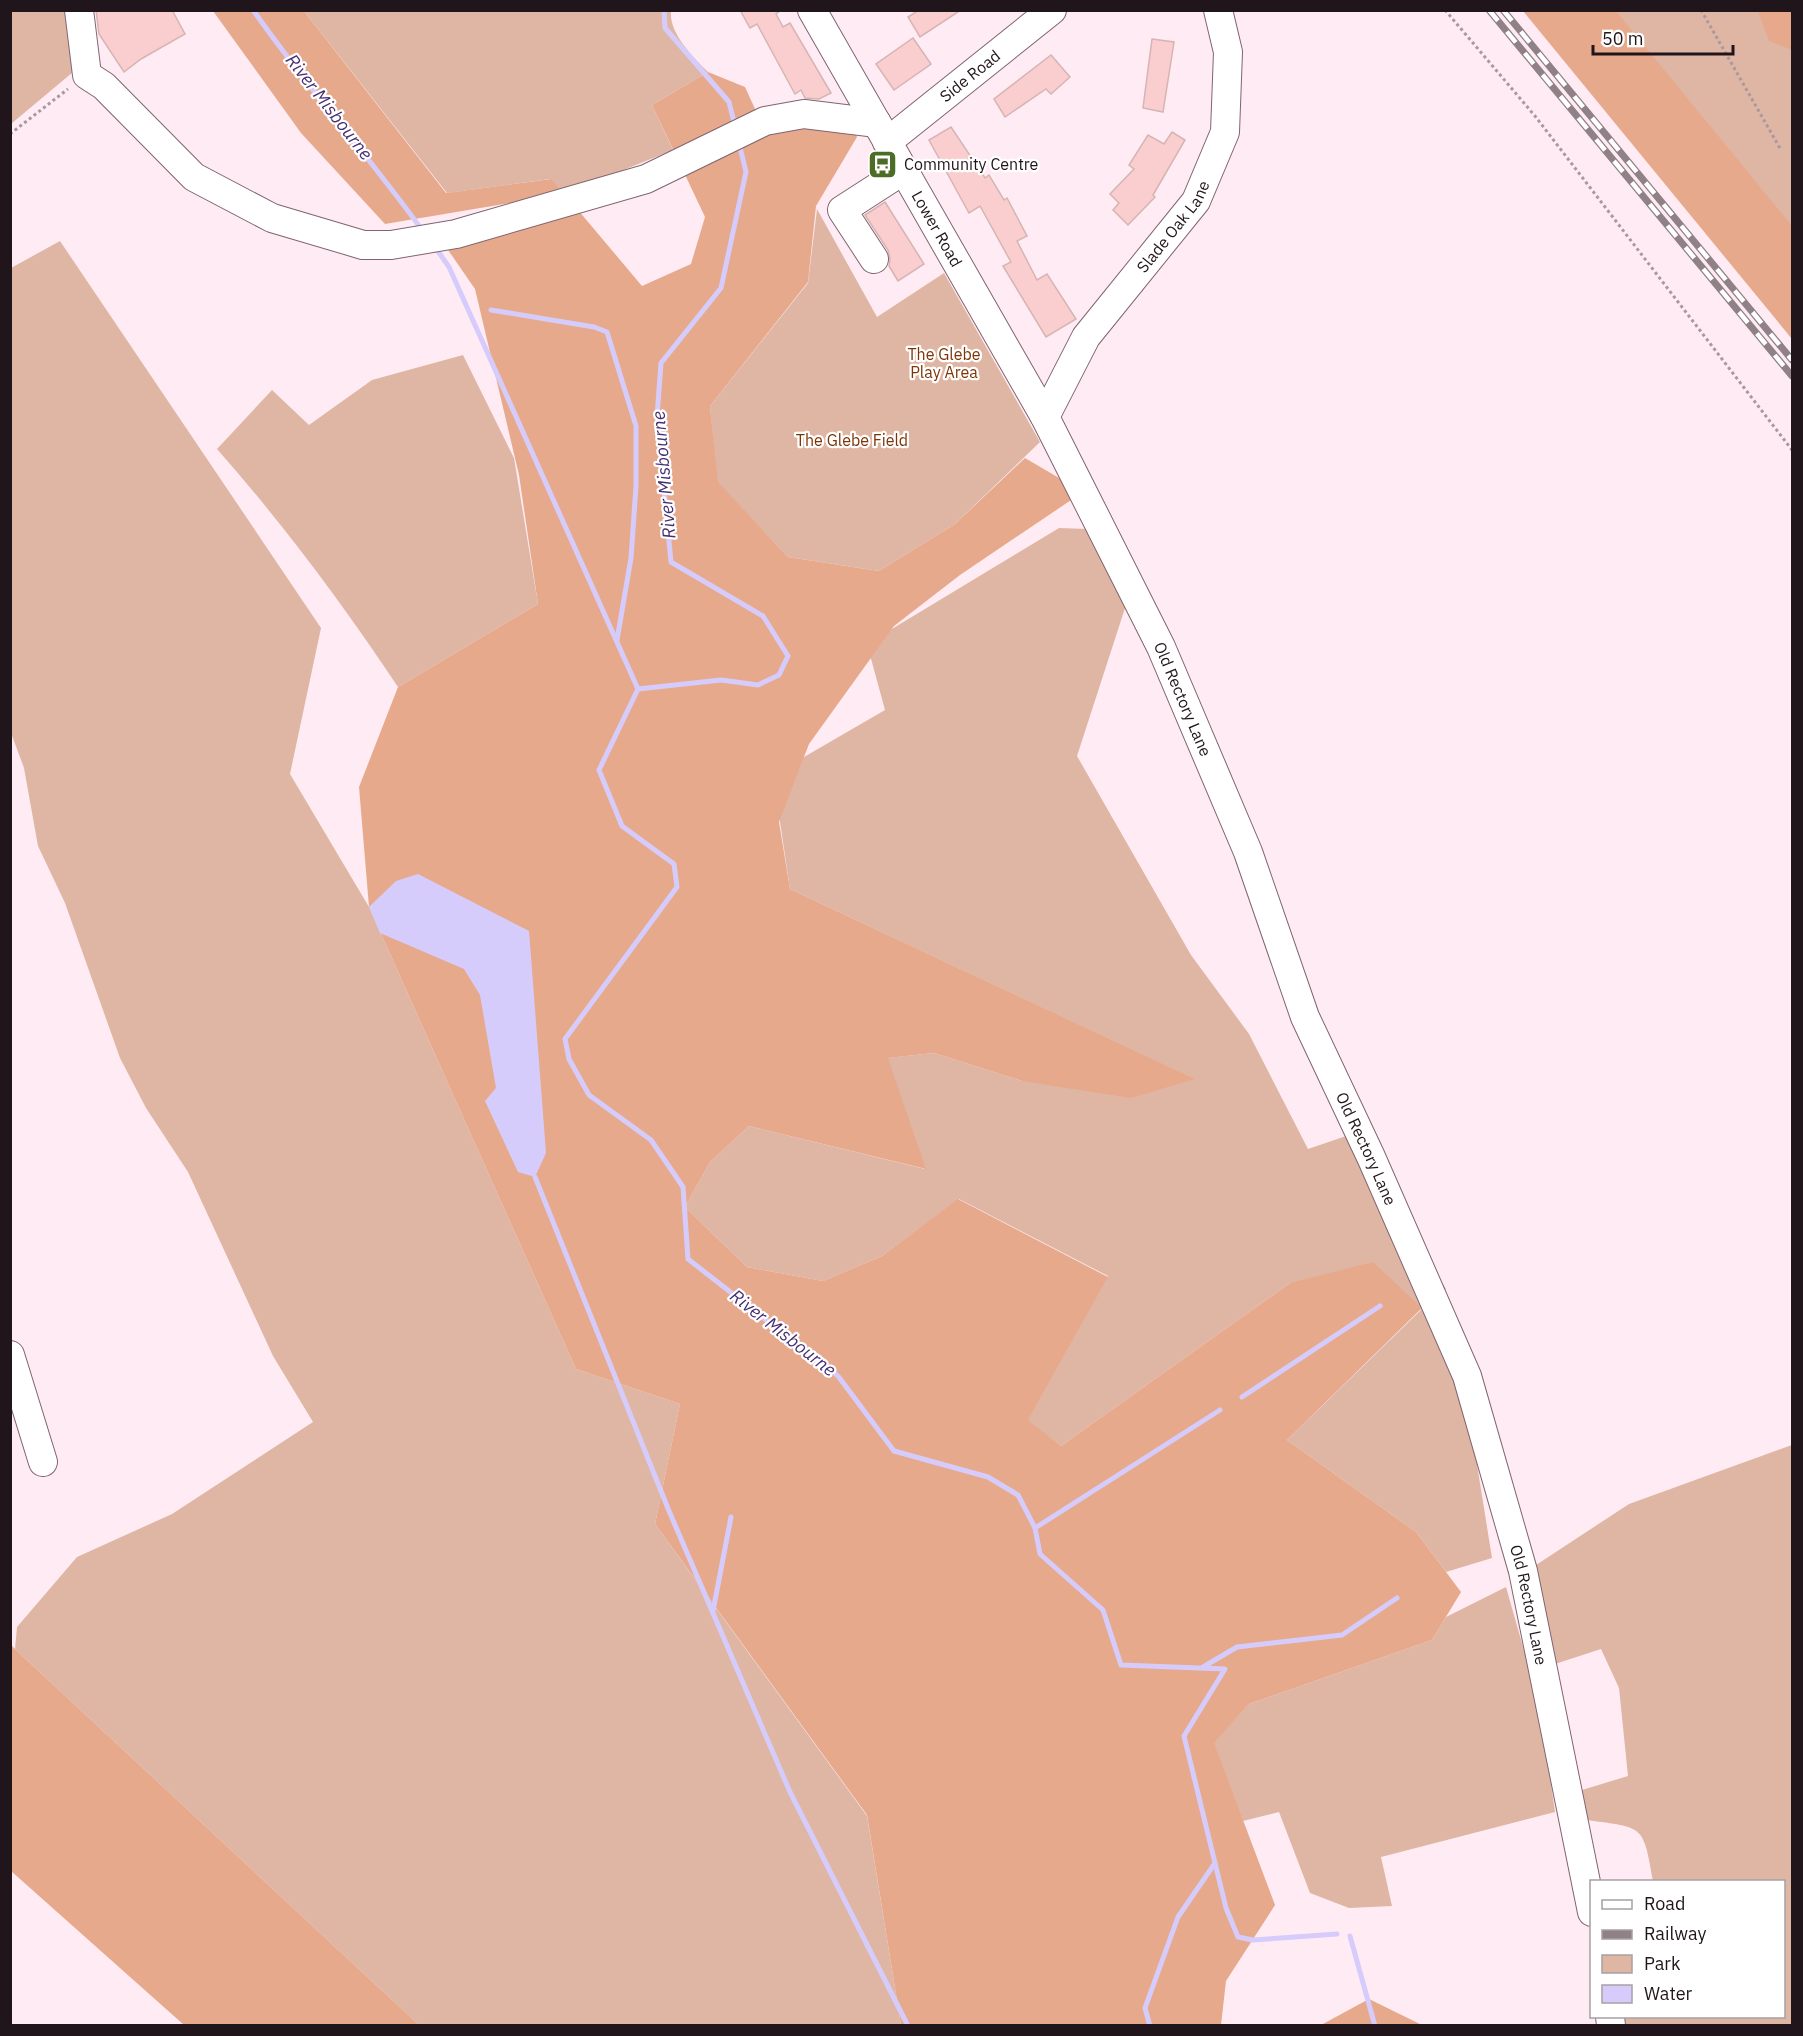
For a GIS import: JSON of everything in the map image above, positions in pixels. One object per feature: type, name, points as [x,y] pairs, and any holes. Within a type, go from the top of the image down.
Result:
[{"type":"street","points":[[79,10],[87,75],[104,86],[194,177],[272,218],[363,245],[391,244],[456,234],[646,179],[765,121],[804,114],[882,132]]},
{"type":"street","name":"Lower Road","points":[[812,10],[1045,417]]},
{"type":"street","name":"Side Road","points":[[882,132],[1052,10]]},
{"type":"street","name":"Slade Oak Lane","points":[[1045,417],[1086,336],[1196,201],[1225,132],[1227,52],[1218,10]]},
{"type":"street","points":[[874,259],[842,210],[904,170]]},
{"type":"street","name":"Old Rectory Lane","points":[[1045,417],[1161,647],[1248,852],[1305,1017],[1371,1157],[1467,1376],[1523,1570],[1590,1902]]},
{"type":"street","points":[[10,1355],[43,1462]]},
{"type":"path","points":[[1445,10],[1542,125],[1792,450]]},
{"type":"path","points":[[1701,10],[1781,150]]},
{"type":"path","points":[[10,134],[87,75]]},
{"type":"green space","points":[[11,11],[69,11],[79,67],[11,124]]},
{"type":"green space","points":[[304,11],[671,11],[671,19],[678,36],[708,72],[652,105],[673,150],[564,194],[550,179],[447,193]]},
{"type":"green space","points":[[1563,11],[1792,11],[1792,290]]},
{"type":"green space","name":"The Glebe Field","points":[[817,209],[877,317],[944,273],[1040,442],[955,524],[879,571],[788,557],[717,482],[710,406],[808,283]]},
{"type":"green space","points":[[60,241],[321,628],[290,774],[369,907],[576,1369],[680,1404],[655,1524],[867,1816],[901,2025],[419,2025],[15,1649],[17,1627],[77,1557],[172,1514],[313,1422],[273,1356],[188,1172],[146,1108],[120,1058],[65,903],[38,846],[24,768],[11,733],[11,268]]},
{"type":"green space","points":[[463,355],[514,458],[538,604],[398,687],[311,565],[217,449],[272,390],[309,425],[372,380]]},
{"type":"green space","points":[[1059,528],[1088,529],[1126,605],[1077,756],[1191,955],[1249,1034],[1308,1149],[1349,1135],[1446,1289],[1423,1309],[1462,1371],[1492,1558],[1446,1572],[1416,1532],[1287,1440],[1422,1309],[1290,1283],[1061,1446],[1027,1421],[1108,1276],[959,1199],[882,1256],[823,1281],[747,1267],[685,1207],[710,1162],[749,1126],[925,1169],[887,1058],[934,1053],[1022,1081],[1194,1079],[790,889],[773,775],[885,710],[867,644]]},
{"type":"green space","points":[[1792,1445],[1792,2025],[1626,2025],[1624,2018],[1785,2018],[1785,1880],[1653,1880],[1643,1839],[1638,1832],[1620,1825],[1587,1820],[1582,1790],[1628,1776],[1619,1688],[1601,1649],[1552,1665],[1533,1567],[1629,1504]]},
{"type":"green space","points":[[1506,1587],[1540,1707],[1555,1812],[1381,1857],[1392,1906],[1349,1908],[1310,1893],[1279,1812],[1243,1821],[1213,1743],[1249,1704],[1432,1640],[1446,1617]]},
{"type":"shaded area","points":[[213,11],[304,11],[446,193],[551,179],[564,194],[385,224],[301,133]]},
{"type":"shaded area","points":[[1523,11],[1616,11],[1792,226],[1792,339]]},
{"type":"shaded area","points":[[1758,11],[1792,11],[1792,50],[1769,41]]},
{"type":"shaded area","points":[[708,72],[745,87],[761,122],[848,120],[857,137],[816,206],[808,282],[710,406],[718,482],[788,557],[879,571],[955,524],[1025,458],[1083,492],[960,575],[894,626],[809,744],[779,822],[790,889],[1195,1079],[1131,1098],[1022,1081],[934,1053],[888,1058],[926,1169],[749,1126],[710,1162],[685,1207],[747,1267],[823,1281],[882,1256],[958,1199],[1108,1277],[1028,1420],[1061,1446],[1290,1283],[1373,1262],[1422,1308],[1287,1440],[1416,1532],[1461,1592],[1432,1640],[1249,1704],[1214,1743],[1275,1905],[1226,1981],[1221,2025],[901,2025],[867,1815],[655,1524],[680,1404],[576,1369],[369,907],[359,787],[398,687],[538,604],[519,475],[475,289],[446,247],[578,210],[642,286],[691,264],[705,217],[652,105]]},
{"type":"shaded area","points":[[11,1645],[419,2025],[184,2025],[11,1871]]},
{"type":"shaded area","points":[[1369,1999],[1422,2025],[1321,2025]]},
{"type":"water","points":[[418,874],[529,931],[546,1153],[535,1177],[518,1172],[485,1101],[496,1088],[480,995],[464,969],[380,933],[369,907],[396,881]]},
{"type":"building","points":[[96,10],[172,10],[185,34],[141,59],[124,72],[99,34]]},
{"type":"building","points":[[740,10],[781,10],[776,14],[783,27],[790,23],[831,93],[819,99],[805,98],[801,90],[795,94],[757,24],[750,28]]},
{"type":"building","points":[[919,10],[961,10],[920,37],[908,17]]},
{"type":"building","points":[[913,38],[931,64],[894,90],[876,64]]},
{"type":"building","points":[[1152,39],[1174,42],[1163,112],[1143,108]]},
{"type":"building","points":[[1051,55],[1070,77],[1051,94],[1046,89],[1005,117],[994,99]]},
{"type":"building","points":[[951,127],[985,178],[989,175],[1004,200],[1007,198],[1027,236],[1017,241],[1037,280],[1047,274],[1076,319],[1046,337],[1003,266],[1011,262],[980,206],[969,213],[929,140]]},
{"type":"building","points":[[1172,132],[1185,140],[1153,195],[1155,197],[1128,225],[1113,210],[1119,203],[1110,194],[1134,169],[1129,165],[1148,135],[1164,144]]},
{"type":"building","points":[[885,202],[924,264],[898,281],[889,266],[888,250],[865,215]]},
{"type":"waterway","name":"River Misbourne","points":[[253,10],[422,230]]},
{"type":"waterway","name":"River Misbourne","points":[[664,10],[665,28],[729,102],[735,126]]},
{"type":"waterway","name":"River Misbourne","points":[[638,689],[721,680],[758,685],[779,675],[788,656],[763,616],[671,562],[657,417],[661,363],[721,288],[746,172],[739,143]]},
{"type":"waterway","name":"River Misbourne","points":[[435,247],[449,267],[638,689],[599,770],[622,826],[674,864],[677,887],[565,1039],[569,1059],[589,1095],[651,1140],[683,1187],[688,1259],[838,1376],[894,1451],[988,1477],[1018,1495],[1035,1528],[1040,1554],[1103,1610],[1121,1665],[1225,1669],[1184,1736],[1215,1863],[1178,1917],[1145,2008],[1150,2026]]},
{"type":"waterway","points":[[491,310],[594,327],[607,332],[636,426],[636,486],[631,558],[617,640]]},
{"type":"waterway","points":[[535,1177],[669,1511],[790,1792],[908,2026]]},
{"type":"waterway","points":[[1242,1397],[1380,1306]]},
{"type":"waterway","points":[[1035,1528],[1220,1410]]},
{"type":"waterway","points":[[713,1611],[731,1517]]},
{"type":"waterway","points":[[1203,1667],[1237,1647],[1342,1635],[1397,1598]]},
{"type":"waterway","points":[[1215,1863],[1226,1908],[1238,1937],[1253,1940],[1337,1934]]},
{"type":"waterway","points":[[1350,1936],[1375,2026]]},
{"type":"railway","points":[[1489,10],[1792,376]]},
{"type":"railway","points":[[1503,10],[1792,360]]},
{"type":"place","name":"Community Centre","points":[[883,164]]},
{"type":"park label","name":"The Glebe Play Area","points":[[944,363]]}]
